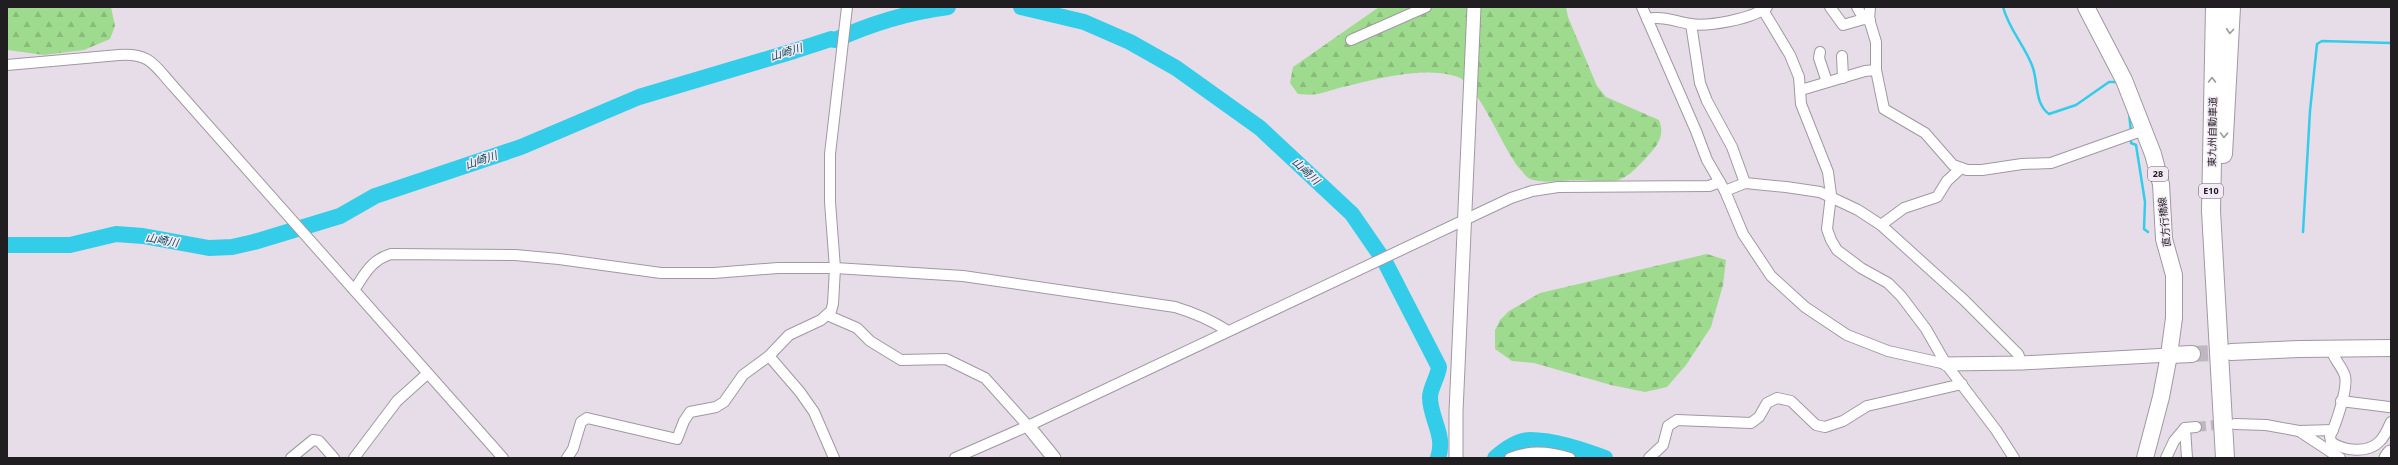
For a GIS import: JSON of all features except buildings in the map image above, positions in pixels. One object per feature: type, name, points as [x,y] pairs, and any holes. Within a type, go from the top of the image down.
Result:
[{"type":"highway","name":"東九州自動車道","points":[[2215,7],[2211,211],[2225,458]]},
{"type":"highway","name":"東九州自動車道","points":[[2218,328],[2224,136],[2231,7]]},
{"type":"highway","points":[[2388,458],[2391,454]]},
{"type":"main road","name":"直方行橋線","points":[[2086,7],[2124,80],[2153,154],[2160,184],[2164,239],[2174,275],[2174,318],[2169,355],[2161,397],[2145,458]]},
{"type":"main road","points":[[2231,352],[2331,348],[2391,348]]},
{"type":"main road","points":[[2169,355],[2192,354]]},
{"type":"street","points":[[567,458],[572,449],[581,422],[587,418],[677,439],[687,415],[696,410],[716,407],[724,402],[743,374],[769,356],[789,335],[827,315],[833,304],[835,268],[830,202],[830,154],[847,7]]},
{"type":"street","points":[[1351,40],[1426,7]]},
{"type":"street","points":[[1456,458],[1456,404],[1474,7]]},
{"type":"street","points":[[1642,7],[1696,131],[1707,160],[1726,191],[1743,234],[1771,276],[1805,307],[1847,335],[1888,351],[1946,364],[2022,363],[2169,355]]},
{"type":"street","points":[[1830,7],[1843,25],[1867,19]]},
{"type":"street","points":[[1857,7],[1867,19],[1876,42],[1876,70],[1884,109],[1930,138],[1946,159],[1960,169],[1982,170],[2022,164],[2051,163],[2144,130]]},
{"type":"street","points":[[1867,19],[1870,7]]},
{"type":"street","points":[[1647,19],[1663,18],[1691,24],[1735,20],[1765,8],[1790,55],[1799,77],[1801,104],[1828,172],[1831,195],[1827,229],[1837,250],[1861,268],[1888,283],[1901,296],[1926,329],[1946,364],[1962,384],[2014,458]]},
{"type":"street","points":[[1691,24],[1700,83],[1707,102],[1732,147],[1745,183]]},
{"type":"street","points":[[1820,52],[1819,58],[1827,82]]},
{"type":"street","points":[[7,65],[119,55],[136,54],[144,56],[174,86],[501,457]]},
{"type":"street","points":[[1842,56],[1843,78]]},
{"type":"street","points":[[1801,90],[1865,71],[1876,70]]},
{"type":"street","points":[[1881,225],[1904,208],[1937,197],[1947,181],[1960,169]]},
{"type":"street","points":[[955,458],[1028,426],[1511,198],[1544,188],[1709,186],[1720,182]]},
{"type":"street","points":[[1726,191],[1745,183],[1820,192],[1831,195],[1881,225],[1978,313],[2018,354],[2022,363]]},
{"type":"street","points":[[354,290],[372,264],[381,257],[391,254],[515,255],[559,258],[661,273],[714,273],[778,268],[835,268],[963,276],[1175,308],[1195,313],[1212,320],[1228,331]]},
{"type":"street","points":[[827,315],[857,328],[870,341],[901,360],[946,359],[985,378],[1028,426],[1054,458]]},
{"type":"street","points":[[2331,348],[2332,356],[2345,375],[2341,401],[2330,436],[2331,442],[2336,446],[2348,449],[2366,449],[2380,441],[2391,422]]},
{"type":"street","points":[[769,356],[800,392],[814,412],[834,458]]},
{"type":"street","points":[[354,458],[396,401],[427,374]]},
{"type":"street","points":[[1649,458],[1663,445],[1668,426],[1677,420],[1752,423],[1759,417],[1767,403],[1778,398],[1792,401],[1816,425],[1825,427],[1843,421],[1867,406],[1962,384]]},
{"type":"street","points":[[2341,401],[2389,407]]},
{"type":"street","points":[[2236,424],[2266,425],[2299,431],[2333,430]]},
{"type":"street","points":[[2166,458],[2174,441],[2185,428],[2196,427]]},
{"type":"street","points":[[2185,428],[2187,458]]},
{"type":"street","points":[[2299,431],[2340,458]]},
{"type":"street","points":[[291,458],[313,440],[319,441],[334,458]]},
{"type":"street","points":[[1510,458],[1526,453],[1538,453],[1570,458]]},
{"type":"green space","points":[[7,7],[111,7],[115,26],[110,39],[84,50],[44,55],[7,50]]},
{"type":"green space","points":[[1379,7],[1566,7],[1568,17],[1597,86],[1606,97],[1659,120],[1661,126],[1661,137],[1653,150],[1637,168],[1623,178],[1610,181],[1575,180],[1543,182],[1530,179],[1520,169],[1513,160],[1474,92],[1466,82],[1458,77],[1445,74],[1414,73],[1383,78],[1319,94],[1298,94],[1290,83],[1293,67]]},
{"type":"green space","points":[[1707,254],[1726,260],[1723,285],[1711,327],[1686,365],[1667,387],[1645,392],[1611,385],[1534,363],[1512,361],[1495,349],[1495,330],[1500,320],[1509,311],[1540,293]]},
{"type":"waterway","name":"山崎川","points":[[7,245],[70,245],[116,234],[143,236],[209,248],[232,247],[254,242],[340,216],[375,196],[521,147],[639,97],[831,39],[835,40],[890,19],[948,7]]},
{"type":"waterway","name":"山崎川","points":[[1021,7],[1084,22],[1130,42],[1176,68],[1260,128],[1352,214],[1385,262],[1439,367],[1430,397],[1432,413],[1439,434],[1440,450],[1438,458]]},
{"type":"waterway","points":[[2003,7],[2009,23],[2030,60],[2035,74],[2041,105],[2049,114],[2076,105],[2109,82],[2119,82]]},
{"type":"waterway","points":[[2303,232],[2310,111],[2317,44],[2322,41],[2391,43]]},
{"type":"waterway","points":[[2129,113],[2131,132]]},
{"type":"waterway","points":[[2131,137],[2131,143],[2136,145],[2145,202],[2144,229],[2148,232]]},
{"type":"waterway","name":"山崎川","points":[[1495,458],[1507,449],[1525,440],[1539,440],[1558,444],[1605,458]]},
{"type":"tunnel","points":[[2192,354],[2231,352]]},
{"type":"tunnel","points":[[2196,427],[2227,424]]}]
